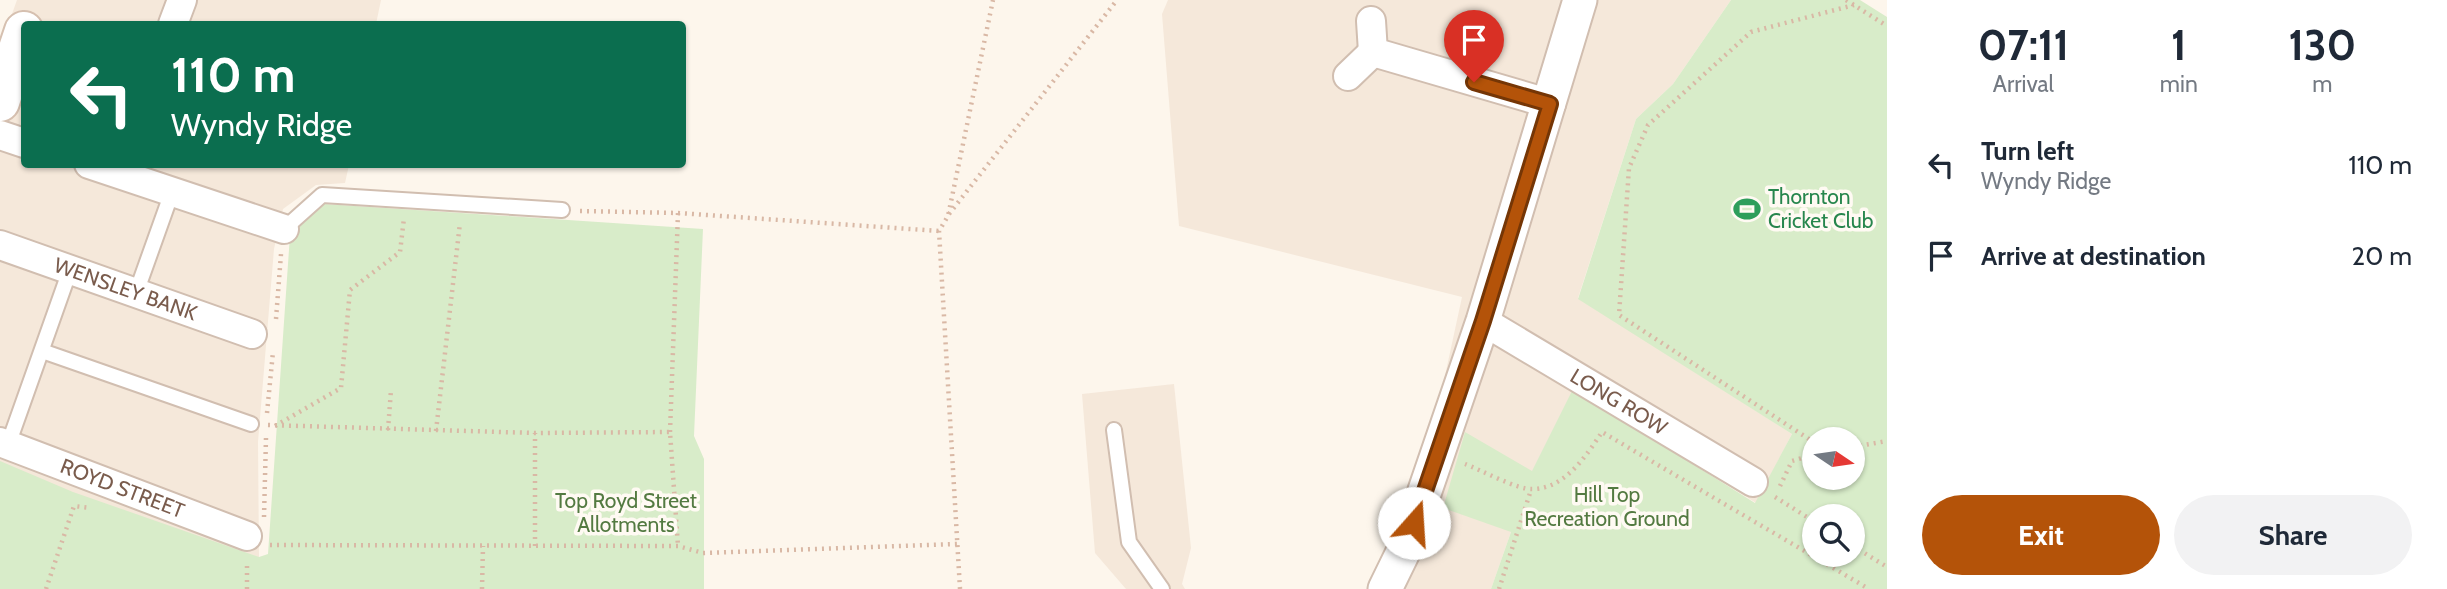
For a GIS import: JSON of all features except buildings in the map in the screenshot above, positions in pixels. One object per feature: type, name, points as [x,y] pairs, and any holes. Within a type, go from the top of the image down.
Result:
[{"type":"main road","points":[[28,21],[36,0]]},
{"type":"main road","points":[[0,102],[21,40]]},
{"type":"street","points":[[174,21],[182,0]]},
{"type":"street","points":[[1385,589],[1406,546],[1483,321],[1580,0]]},
{"type":"street","points":[[1348,76],[1373,52],[1371,21]]},
{"type":"street","points":[[1373,52],[1550,104]]},
{"type":"street","points":[[0,135],[21,142]]},
{"type":"street","points":[[125,170],[172,192],[284,229]]},
{"type":"street","name":"WENSLEY BANK","points":[[0,245],[252,334]]},
{"type":"street","name":"LONG ROW","points":[[1483,321],[1753,482]]},
{"type":"street","name":"ROYD STREET","points":[[4,444],[116,486],[258,533]]},
{"type":"lane","points":[[136,293],[172,192]]},
{"type":"lane","points":[[284,229],[322,195],[562,211]]},
{"type":"lane","points":[[4,444],[42,351],[69,270]]},
{"type":"lane","points":[[42,351],[251,424]]},
{"type":"lane","points":[[1115,430],[1129,542],[1162,589]]},
{"type":"path","points":[[948,216],[993,0]]},
{"type":"path","points":[[960,589],[939,231],[1117,0]]},
{"type":"path","points":[[1846,0],[1887,26]]},
{"type":"path","points":[[1802,435],[1619,315],[1629,168],[1648,125],[1752,32],[1854,5]]},
{"type":"path","points":[[274,427],[341,388],[350,290],[400,252],[406,200]]},
{"type":"path","points":[[436,431],[462,203]]},
{"type":"path","points":[[562,211],[678,213],[939,231]]},
{"type":"path","points":[[678,213],[670,432],[678,546]]},
{"type":"path","points":[[388,430],[391,390]]},
{"type":"path","points":[[670,432],[536,433],[274,427],[266,424],[258,533],[483,546],[678,546],[703,554],[958,544]]},
{"type":"path","points":[[1438,453],[1531,490],[1561,481],[1587,455],[1602,432],[1869,589]]},
{"type":"path","points":[[535,546],[536,433]]},
{"type":"path","points":[[1866,445],[1887,441]]},
{"type":"path","points":[[1802,458],[1792,461],[1775,498],[1802,514]]},
{"type":"path","points":[[46,589],[74,506],[101,508],[116,486]]},
{"type":"path","points":[[1499,589],[1531,490]]},
{"type":"path","points":[[482,589],[483,546]]},
{"type":"path","points":[[1865,553],[1887,567]]},
{"type":"shaded area","points":[[17,0],[381,0],[377,21],[21,21],[21,168],[348,168],[345,183],[316,185],[283,209],[274,249],[258,442],[259,557],[0,589],[0,47]]},
{"type":"shaded area","points":[[1168,0],[1731,0],[1673,84],[1636,119],[1578,298],[1792,434],[1756,503],[1574,389],[1532,472],[1465,433],[1511,532],[1491,589],[1370,589],[1430,445],[1462,297],[1179,226],[1162,14]]},
{"type":"shaded area","points":[[1174,384],[1191,548],[1182,584],[1185,589],[1126,589],[1095,553],[1082,394]]},
{"type":"green space","name":"Thornton Cricket Club","points":[[1731,0],[1860,0],[1887,17],[1887,589],[1491,589],[1511,532],[1443,508],[1465,432],[1532,471],[1573,389],[1755,503],[1792,434],[1578,299],[1636,119],[1673,84]]},
{"type":"green space","name":"Top Royd Street Allotments","points":[[325,204],[703,229],[694,436],[704,459],[704,589],[0,589],[0,461],[73,492],[259,557],[268,554],[290,235]]},
{"type":"place","name":"Thornton Cricket Club","points":[[1747,209]]},
{"type":"route","points":[[1414,523],[1483,321],[1550,104],[1474,82]]},
{"type":"park label","name":"Hill Top Recreation Ground","points":[[1607,507]]}]
